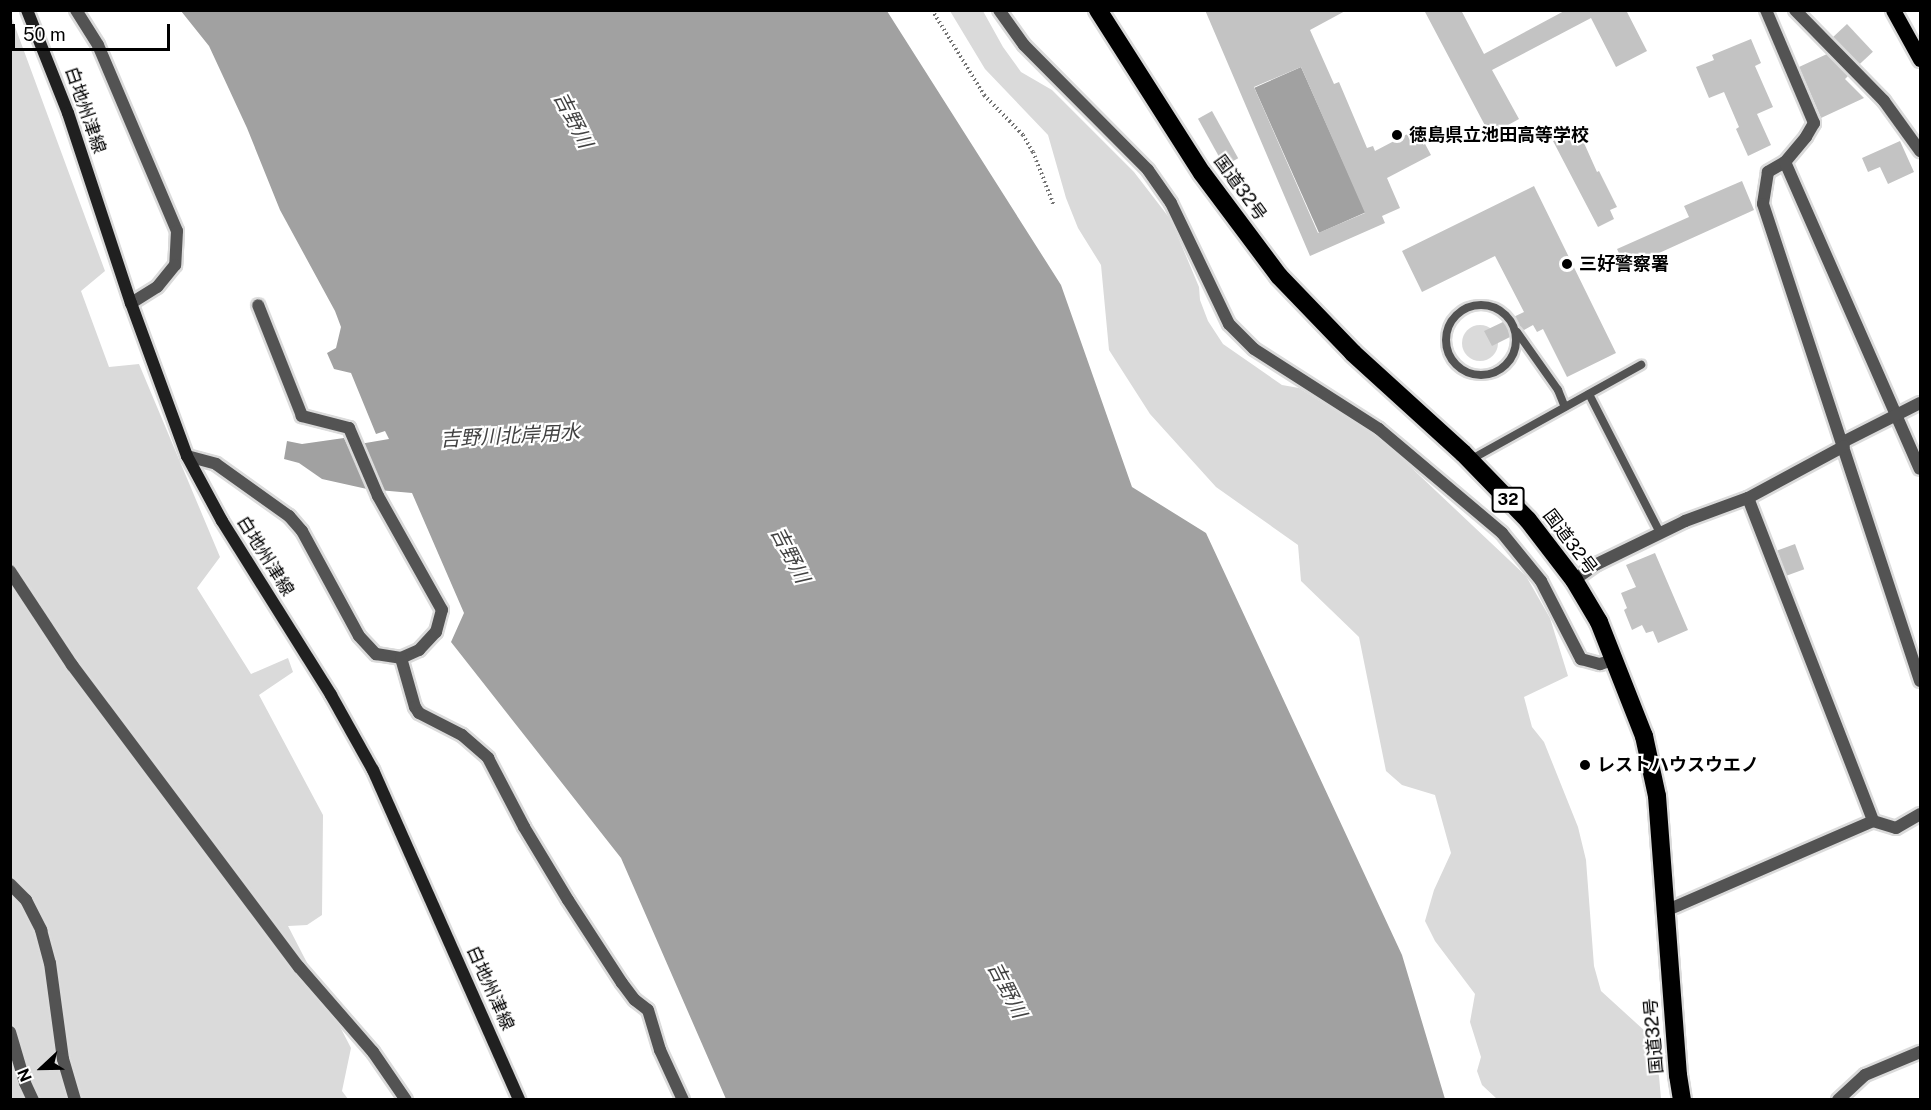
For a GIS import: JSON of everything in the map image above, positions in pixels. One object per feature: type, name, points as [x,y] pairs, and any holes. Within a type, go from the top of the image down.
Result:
[{"type":"highway","name":"国道32号","points":[[1098,10],[1202,172],[1279,276],[1353,353],[1469,460],[1528,520],[1574,580],[1599,622],[1616,659],[1644,736],[1657,796],[1682,1100]]},
{"type":"main road","name":"白地州津線","points":[[27,10],[68,113],[131,303],[187,456],[222,521],[330,695],[373,770],[519,1100]]},
{"type":"main road","points":[[1893,10],[1920,59]]},
{"type":"street","points":[[76,10],[98,45],[177,231],[175,265],[157,287],[131,303]]},
{"type":"street","points":[[999,10],[1024,45],[1148,170],[1171,203],[1229,324],[1254,349],[1379,429],[1502,533],[1542,581],[1581,659],[1600,664],[1616,659]]},
{"type":"street","points":[[1766,10],[1814,123],[1806,138],[1785,162],[1768,172],[1763,204],[1844,444],[1920,681]]},
{"type":"street","points":[[1795,10],[1884,101],[1920,151]]},
{"type":"street","points":[[1785,162],[1920,469]]},
{"type":"street","points":[[187,456],[216,464],[289,516],[302,531],[367,647],[376,654],[401,658],[419,650],[436,632],[442,610],[378,496],[349,428],[302,416],[258,304]]},
{"type":"street","points":[[1574,580],[1597,564],[1660,533],[1720,506],[1748,498],[1920,403]]},
{"type":"street","points":[[1748,498],[1873,821]]},
{"type":"street","points":[[10,571],[72,665],[299,967],[373,1052],[406,1100]]},
{"type":"street","points":[[401,658],[415,707],[419,712],[462,735],[488,758],[524,827],[568,900],[622,983],[635,1000],[648,1010],[660,1050],[683,1100]]},
{"type":"street","points":[[1665,911],[1873,821],[1896,828],[1920,814]]},
{"type":"street","points":[[10,884],[26,900],[41,930],[50,963],[63,1059],[75,1100]]},
{"type":"street","points":[[10,1032],[25,1083],[33,1100]]},
{"type":"street","points":[[1838,1100],[1865,1075],[1920,1053]]},
{"type":"lane","points":[[1516,331],[1514,353],[1508,363],[1489,374],[1478,375],[1458,365],[1447,345],[1447,334],[1451,322],[1468,307],[1492,306],[1516,331],[1558,390],[1565,407]]},
{"type":"lane","points":[[1469,460],[1641,365]]},
{"type":"lane","points":[[1589,394],[1660,533]]},
{"type":"path","points":[[932,10],[984,95],[1023,135],[1033,152],[1054,206]]},
{"type":"shaded area","points":[[950,11],[983,11],[1003,47],[1021,72],[1052,90],[1134,172],[1171,220],[1199,287],[1200,300],[1208,321],[1223,344],[1282,385],[1299,388],[1382,440],[1526,576],[1550,618],[1568,676],[1524,697],[1532,727],[1544,742],[1578,827],[1586,860],[1594,966],[1601,991],[1646,1032],[1659,1076],[1661,1099],[1497,1099],[1482,1085],[1477,1071],[1481,1057],[1470,1022],[1475,994],[1435,941],[1425,921],[1434,890],[1451,853],[1435,795],[1402,785],[1386,771],[1359,637],[1301,581],[1298,545],[1216,487],[1150,414],[1109,350],[1101,265],[1078,228],[1066,198],[1048,135],[985,69]]},
{"type":"shaded area","points":[[10,13],[105,271],[81,291],[109,367],[139,364],[220,557],[197,588],[251,674],[288,658],[293,672],[259,695],[323,815],[322,915],[307,925],[288,926],[351,1048],[342,1091],[348,1099],[11,1099]]},
{"type":"shaded area","points":[[1480,325],[1493,330],[1498,343],[1493,356],[1480,361],[1467,356],[1462,343],[1467,330]]},
{"type":"water","points":[[181,11],[887,11],[1061,285],[1132,487],[1206,533],[1402,955],[1445,1099],[726,1099],[621,858],[451,642],[464,613],[412,493],[367,489],[322,479],[299,463],[284,459],[287,441],[302,444],[344,438],[348,446],[389,439],[385,431],[376,434],[351,373],[334,369],[327,353],[336,348],[341,327],[335,311],[280,210],[247,128],[209,46]]},
{"type":"water","points":[[1301,67],[1366,212],[1319,233],[1254,88]]},
{"type":"building","points":[[1205,10],[1347,10],[1310,30],[1334,84],[1339,82],[1367,148],[1373,146],[1375,151],[1417,129],[1431,155],[1387,178],[1400,208],[1382,216],[1385,223],[1310,256]],"holes":[[[1301,67],[1365,213],[1318,233],[1254,87]]]},
{"type":"building","points":[[1424,10],[1461,10],[1484,54],[1566,10],[1626,10],[1647,51],[1616,67],[1591,18],[1492,70],[1519,119],[1490,135]]},
{"type":"building","points":[[1847,24],[1873,52],[1859,65],[1833,37]]},
{"type":"building","points":[[1751,39],[1761,63],[1755,66],[1773,107],[1757,114],[1771,145],[1748,156],[1724,92],[1709,98],[1696,67],[1714,60],[1712,55]]},
{"type":"building","points":[[1827,54],[1848,76],[1845,79],[1864,98],[1821,118],[1799,67]]},
{"type":"building","points":[[1212,111],[1238,158],[1224,166],[1198,119]]},
{"type":"building","points":[[1573,132],[1575,136],[1580,134],[1597,172],[1599,171],[1617,207],[1610,210],[1614,219],[1598,227],[1553,141]]},
{"type":"building","points":[[1900,141],[1914,172],[1888,184],[1880,167],[1868,172],[1862,158]]},
{"type":"building","points":[[1742,181],[1754,210],[1626,268],[1617,249],[1689,217],[1684,206]]},
{"type":"building","points":[[1534,186],[1616,353],[1567,377],[1543,329],[1537,332],[1533,325],[1524,330],[1516,326],[1511,330],[1512,336],[1492,346],[1484,331],[1524,312],[1495,256],[1422,292],[1402,251]]},
{"type":"building","points":[[1795,544],[1804,569],[1786,576],[1777,550]]},
{"type":"building","points":[[1655,553],[1688,630],[1658,643],[1653,631],[1646,633],[1642,625],[1632,630],[1624,610],[1627,608],[1621,593],[1636,587],[1626,565]]},
{"type":"place","name":"徳島県立池田高等学校","points":[[1397,135]]},
{"type":"place","name":"三好警察署","points":[[1567,264]]},
{"type":"place","name":"レストハウスウエノ","points":[[1585,765]]},
{"type":"water label","name":"吉野川","points":[[573,120]]},
{"type":"water label","name":"吉野川北岸用水","points":[[510,436]]},
{"type":"water label","name":"吉野川","points":[[790,555]]},
{"type":"water label","name":"吉野川","points":[[1007,990]]}]
